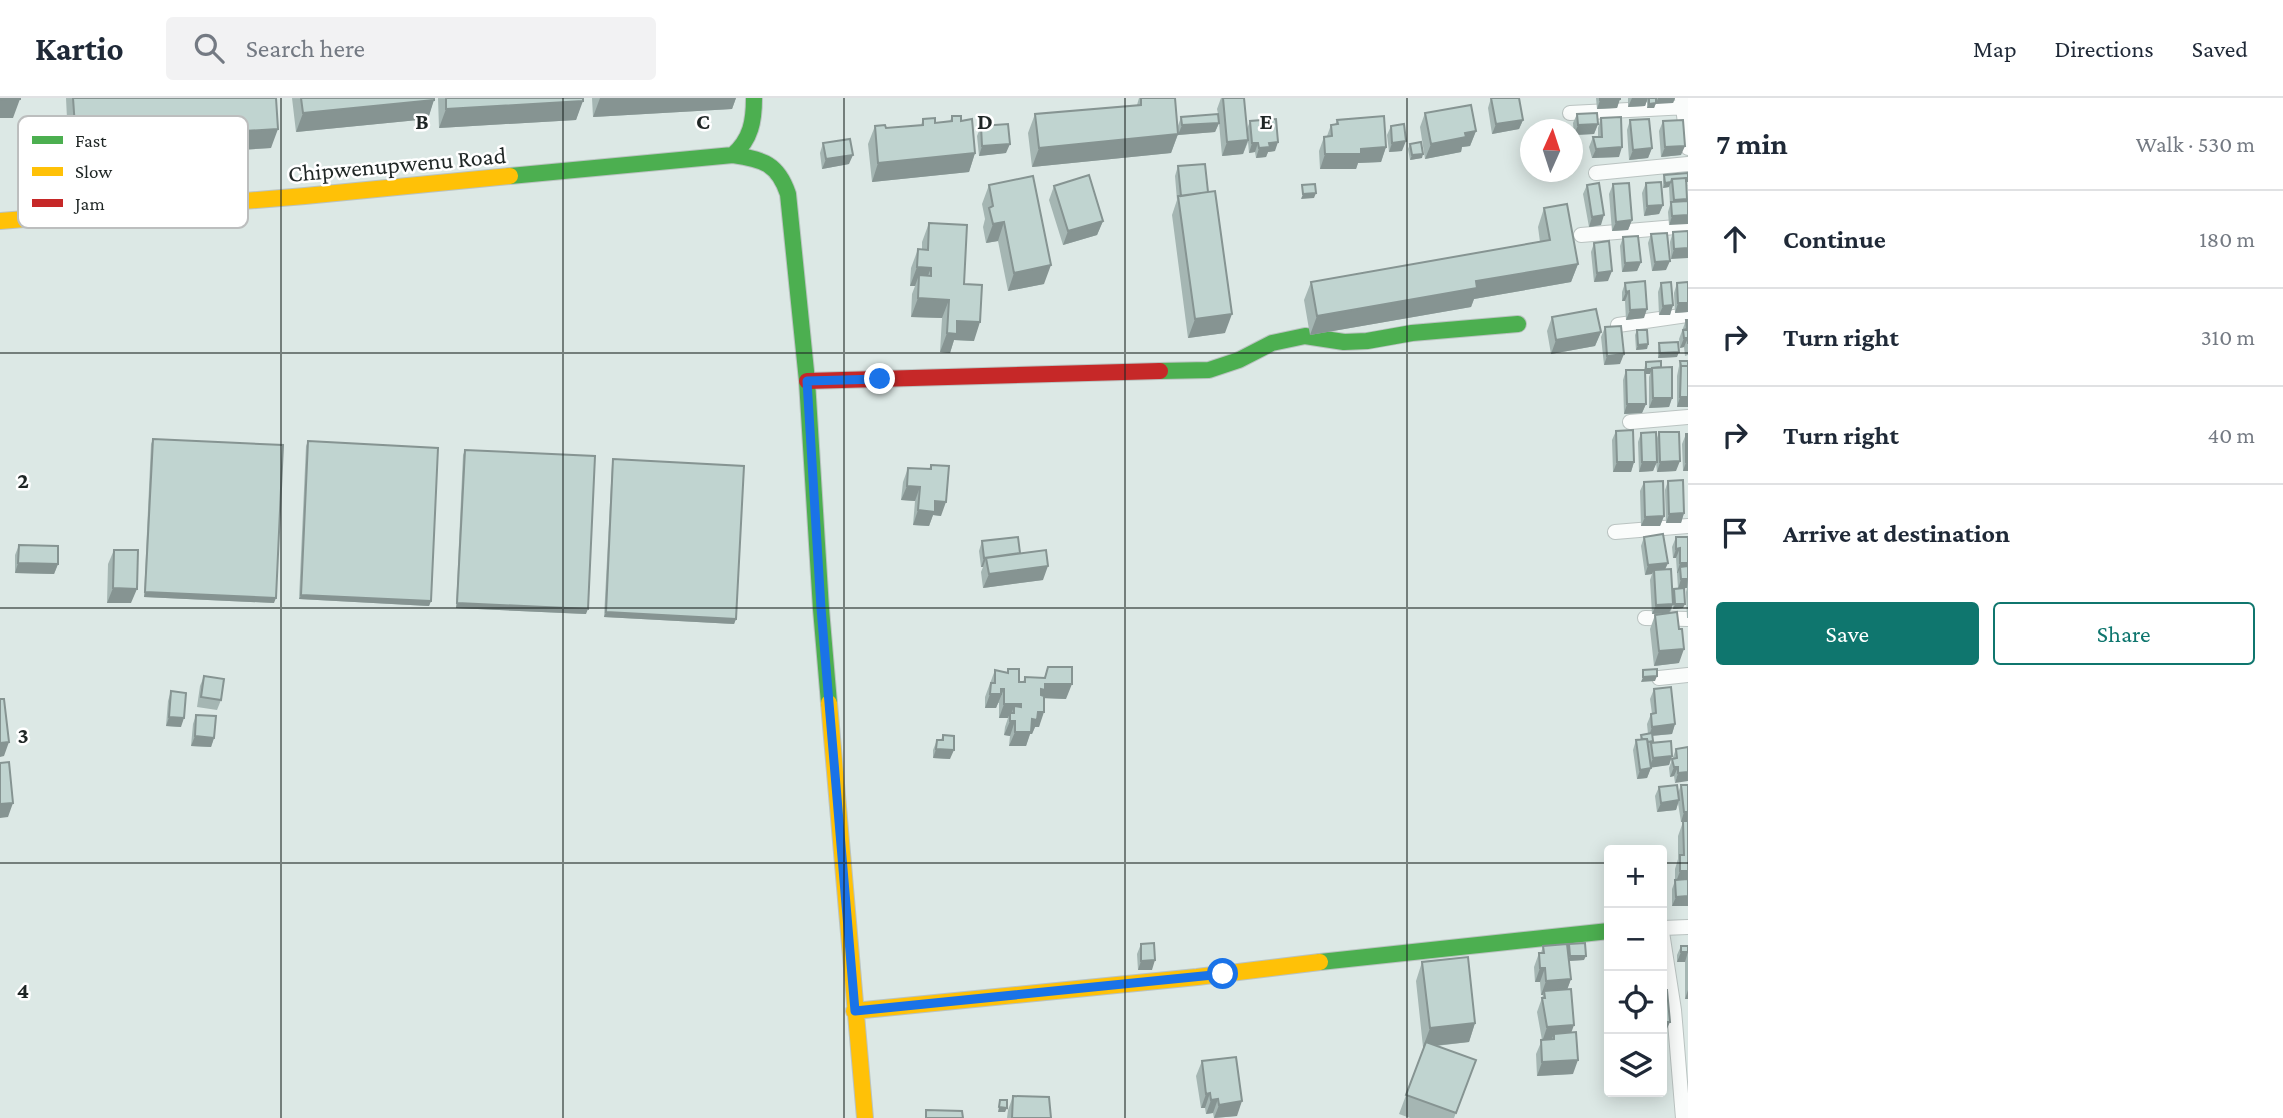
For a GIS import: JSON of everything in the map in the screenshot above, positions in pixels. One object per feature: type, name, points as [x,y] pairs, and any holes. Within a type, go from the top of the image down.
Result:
[{"type":"street","points":[[733,155],[748,141],[753,128],[754,98]]},
{"type":"street","points":[[1570,113],[1685,104],[1688,148]]},
{"type":"street","name":"Chipwenupwenu Road","points":[[248,201],[733,155],[762,160],[775,168],[784,181],[788,194],[807,381],[821,608],[865,1118]]},
{"type":"street","points":[[1596,173],[1688,164]]},
{"type":"street","name":"Chipwenupwenu Road","points":[[0,221],[18,220]]},
{"type":"street","points":[[1581,235],[1688,226]]},
{"type":"street","points":[[1618,325],[1688,315]]},
{"type":"street","points":[[807,381],[1209,370],[1239,360],[1272,343],[1305,336],[1344,342],[1367,341],[1412,332],[1518,324]]},
{"type":"street","points":[[1630,422],[1688,417]]},
{"type":"street","points":[[1615,533],[1688,526]]},
{"type":"street","points":[[1645,618],[1688,620]]},
{"type":"street","points":[[1659,678],[1688,674]]},
{"type":"street","points":[[1667,929],[1688,927]]},
{"type":"street","points":[[855,1011],[1197,977],[1604,931]]},
{"type":"street","points":[[1667,963],[1684,1118]]},
{"type":"building","points":[[73,98],[276,98],[278,129],[248,131],[248,116],[74,116]]},
{"type":"building","points":[[301,98],[434,98],[434,100],[303,113]]},
{"type":"building","points":[[446,98],[583,98],[583,101],[446,109]]},
{"type":"building","points":[[1141,98],[1175,98],[1178,134],[1039,148],[1035,114],[1141,105]]},
{"type":"building","points":[[1223,98],[1244,98],[1248,140],[1227,142]]},
{"type":"building","points":[[1491,98],[1519,98],[1523,119],[1496,124]]},
{"type":"building","points":[[1649,98],[1656,98],[1656,103],[1649,104]]},
{"type":"building","points":[[1471,105],[1476,131],[1465,133],[1466,137],[1431,144],[1425,113]]},
{"type":"building","points":[[1597,113],[1598,124],[1583,125],[1583,119],[1577,119],[1577,114]]},
{"type":"building","points":[[1218,114],[1219,123],[1182,125],[1181,117]]},
{"type":"building","points":[[952,116],[961,116],[961,121],[972,119],[975,153],[878,163],[875,126],[885,125],[886,128],[923,125],[923,119],[935,118],[935,123],[952,121]]},
{"type":"building","points":[[1384,116],[1386,147],[1361,149],[1361,154],[1325,154],[1324,137],[1332,136],[1331,125],[1338,124],[1337,120]]},
{"type":"building","points":[[1621,117],[1622,147],[1596,149],[1593,137],[1602,137],[1601,118]]},
{"type":"building","points":[[1276,119],[1278,142],[1269,143],[1270,147],[1259,148],[1258,143],[1252,143],[1250,121]]},
{"type":"building","points":[[1649,119],[1652,148],[1633,150],[1630,120]]},
{"type":"building","points":[[1683,120],[1685,146],[1665,147],[1663,121]]},
{"type":"building","points":[[1008,124],[1010,144],[982,146],[981,126]]},
{"type":"building","points":[[1404,124],[1406,141],[1392,143],[1391,126]]},
{"type":"building","points":[[850,139],[853,155],[826,159],[823,143]]},
{"type":"building","points":[[1421,142],[1423,154],[1412,155],[1410,144]]},
{"type":"building","points":[[1205,164],[1208,192],[1181,196],[1178,166]]},
{"type":"building","points":[[1688,173],[1688,181],[1686,178],[1672,179],[1671,182],[1665,183],[1664,175]]},
{"type":"building","points":[[1089,175],[1103,221],[1068,231],[1054,186]]},
{"type":"building","points":[[1033,176],[1051,265],[1014,273],[1004,222],[993,224],[989,208],[993,206],[989,185]]},
{"type":"building","points":[[1686,178],[1687,199],[1674,200],[1672,179]]},
{"type":"building","points":[[1661,182],[1663,205],[1647,206],[1646,183]]},
{"type":"building","points":[[1599,183],[1604,215],[1592,217],[1587,185]]},
{"type":"building","points":[[1629,183],[1632,220],[1616,222],[1613,184]]},
{"type":"building","points":[[1315,184],[1316,193],[1303,194],[1302,185]]},
{"type":"building","points":[[1215,191],[1232,314],[1195,319],[1178,196]]},
{"type":"building","points":[[1688,201],[1688,215],[1672,216],[1671,202]]},
{"type":"building","points":[[1567,204],[1578,264],[1476,281],[1477,288],[1317,316],[1311,282],[1550,240],[1544,208]]},
{"type":"building","points":[[929,223],[967,225],[964,284],[982,285],[980,322],[957,321],[957,334],[947,333],[949,300],[918,298],[919,275],[931,276],[931,268],[917,267],[918,249],[928,250]]},
{"type":"building","points":[[1688,231],[1688,248],[1674,249],[1673,232]]},
{"type":"building","points":[[1667,233],[1670,261],[1655,262],[1651,234]]},
{"type":"building","points":[[1638,236],[1641,262],[1625,263],[1623,237]]},
{"type":"building","points":[[1609,241],[1612,271],[1597,273],[1594,243]]},
{"type":"building","points":[[1645,281],[1647,309],[1630,310],[1629,291],[1626,292],[1625,283]]},
{"type":"building","points":[[1671,282],[1673,305],[1663,306],[1661,283]]},
{"type":"building","points":[[1688,282],[1688,303],[1678,303],[1677,283]]},
{"type":"building","points":[[1596,309],[1601,332],[1556,340],[1552,317]]},
{"type":"building","points":[[1688,320],[1688,338],[1684,338],[1683,330],[1687,329]]},
{"type":"building","points":[[1621,326],[1624,354],[1607,356],[1605,327]]},
{"type":"building","points":[[1637,330],[1647,330],[1648,344],[1638,345]]},
{"type":"building","points":[[1678,342],[1679,352],[1660,353],[1659,343]]},
{"type":"building","points":[[1661,361],[1661,367],[1646,369],[1646,362]]},
{"type":"building","points":[[1680,361],[1688,361],[1688,366],[1681,366]]},
{"type":"building","points":[[1681,366],[1688,366],[1688,397],[1680,397]]},
{"type":"building","points":[[1672,367],[1672,398],[1653,398],[1652,368]]},
{"type":"building","points":[[1626,370],[1645,370],[1646,404],[1627,404]]},
{"type":"building","points":[[1633,430],[1634,462],[1617,462],[1616,431]]},
{"type":"building","points":[[1656,432],[1657,462],[1642,462],[1641,433]]},
{"type":"building","points":[[1659,432],[1679,432],[1680,461],[1660,462]]},
{"type":"building","points":[[1688,434],[1688,462],[1686,462]]},
{"type":"building","points":[[153,439],[283,445],[276,598],[145,592]]},
{"type":"building","points":[[308,441],[438,448],[431,601],[301,595]]},
{"type":"building","points":[[465,450],[595,456],[588,609],[457,603]]},
{"type":"building","points":[[613,459],[744,466],[736,619],[606,612]]},
{"type":"building","points":[[931,465],[949,466],[946,502],[935,501],[935,512],[918,510],[920,487],[907,486],[908,468],[931,469]]},
{"type":"building","points":[[1683,480],[1684,513],[1669,514],[1668,481]]},
{"type":"building","points":[[1663,481],[1664,516],[1645,517],[1644,482]]},
{"type":"building","points":[[1663,534],[1668,563],[1648,565],[1644,537]]},
{"type":"building","points":[[1018,537],[1020,553],[984,558],[982,541]]},
{"type":"building","points":[[1676,537],[1688,537],[1688,563],[1680,563],[1680,548],[1676,549]]},
{"type":"building","points":[[19,545],[58,546],[58,564],[18,563]]},
{"type":"building","points":[[114,550],[138,550],[137,589],[113,588]]},
{"type":"building","points":[[1046,550],[1048,566],[989,574],[986,558]]},
{"type":"building","points":[[1688,566],[1688,579],[1681,579],[1680,567]]},
{"type":"building","points":[[1671,569],[1673,604],[1656,605],[1654,570]]},
{"type":"building","points":[[1684,588],[1685,604],[1675,604],[1674,589]]},
{"type":"building","points":[[1677,612],[1684,649],[1659,651],[1655,615]]},
{"type":"building","points":[[1048,667],[1072,667],[1072,684],[1045,684],[1045,690],[1041,689],[1044,712],[1038,712],[1037,720],[1032,719],[1031,732],[1015,732],[1015,721],[1010,721],[1010,713],[1014,713],[1014,706],[1021,707],[1021,704],[1004,704],[1004,689],[1001,689],[1001,694],[990,694],[991,683],[995,683],[995,670],[1008,673],[1008,669],[1019,669],[1019,682],[1025,682],[1025,677],[1045,678]]},
{"type":"building","points":[[1657,669],[1657,676],[1643,677],[1643,670]]},
{"type":"building","points":[[204,676],[224,679],[221,700],[201,697]]},
{"type":"building","points":[[1671,687],[1675,724],[1652,727],[1651,714],[1656,713],[1654,689]]},
{"type":"building","points":[[171,691],[186,693],[184,718],[169,717]]},
{"type":"building","points":[[0,699],[4,699],[9,742],[0,743]]},
{"type":"building","points":[[196,715],[216,716],[214,738],[195,736]]},
{"type":"building","points":[[1652,733],[1653,741],[1642,739],[1641,735]]},
{"type":"building","points":[[943,735],[954,736],[954,750],[936,749],[937,740],[943,740]]},
{"type":"building","points":[[1647,739],[1651,768],[1640,770],[1636,740]]},
{"type":"building","points":[[1671,741],[1672,756],[1653,758],[1651,743]]},
{"type":"building","points":[[1688,747],[1688,772],[1678,773],[1678,767],[1674,767],[1672,759],[1677,758],[1676,749]]},
{"type":"building","points":[[9,762],[13,803],[0,804],[0,763]]},
{"type":"building","points":[[1677,785],[1679,800],[1661,803],[1659,787]]},
{"type":"building","points":[[1681,785],[1688,785],[1688,812],[1684,812]]},
{"type":"building","points":[[1683,821],[1688,821],[1688,871],[1680,871],[1680,855],[1684,855]]},
{"type":"building","points":[[1688,879],[1688,896],[1676,897],[1675,880]]},
{"type":"building","points":[[1154,943],[1155,960],[1141,961],[1141,944]]},
{"type":"building","points":[[1585,943],[1586,956],[1570,956],[1569,944]]},
{"type":"building","points":[[1567,944],[1571,979],[1546,981],[1545,968],[1540,968],[1539,953],[1544,953],[1543,946]]},
{"type":"building","points":[[1681,946],[1688,946],[1688,952],[1681,952]]},
{"type":"building","points":[[1468,957],[1475,1023],[1430,1028],[1422,962]]},
{"type":"building","points":[[1571,989],[1574,1025],[1547,1027],[1542,998],[1545,998],[1544,991]]},
{"type":"building","points":[[1667,990],[1670,1022],[1667,1022]]},
{"type":"building","points":[[1576,1032],[1578,1060],[1542,1062],[1541,1040],[1554,1039],[1554,1034]]},
{"type":"building","points":[[1426,1042],[1476,1060],[1456,1113],[1406,1095]]},
{"type":"building","points":[[1236,1057],[1242,1101],[1219,1105],[1218,1099],[1211,1100],[1210,1093],[1206,1094],[1202,1061]]},
{"type":"building","points":[[1013,1096],[1049,1097],[1051,1118],[1012,1118]]},
{"type":"building","points":[[1000,1100],[1007,1100],[1007,1108],[999,1107]]},
{"type":"building","points":[[926,1110],[962,1111],[963,1118],[926,1118]]},
{"type":"traffic: fast","points":[[510,176],[733,155],[744,143],[750,129],[754,98]]},
{"type":"traffic: fast","points":[[733,155],[768,165],[779,176],[788,194],[807,381],[829,703]]},
{"type":"traffic: fast","points":[[1160,371],[1209,370],[1239,360],[1272,343],[1305,336],[1344,342],[1367,341],[1412,333],[1518,324]]},
{"type":"traffic: fast","points":[[1320,962],[1604,932]]},
{"type":"traffic: slow","points":[[248,201],[510,176]]},
{"type":"traffic: slow","points":[[0,221],[18,220]]},
{"type":"traffic: slow","points":[[829,703],[865,1118]]},
{"type":"traffic: slow","points":[[854,1011],[1320,962]]},
{"type":"traffic: jam","points":[[807,381],[1160,371]]},
{"type":"route","points":[[880,379],[807,381],[821,608],[855,1011],[1223,974]]}]
